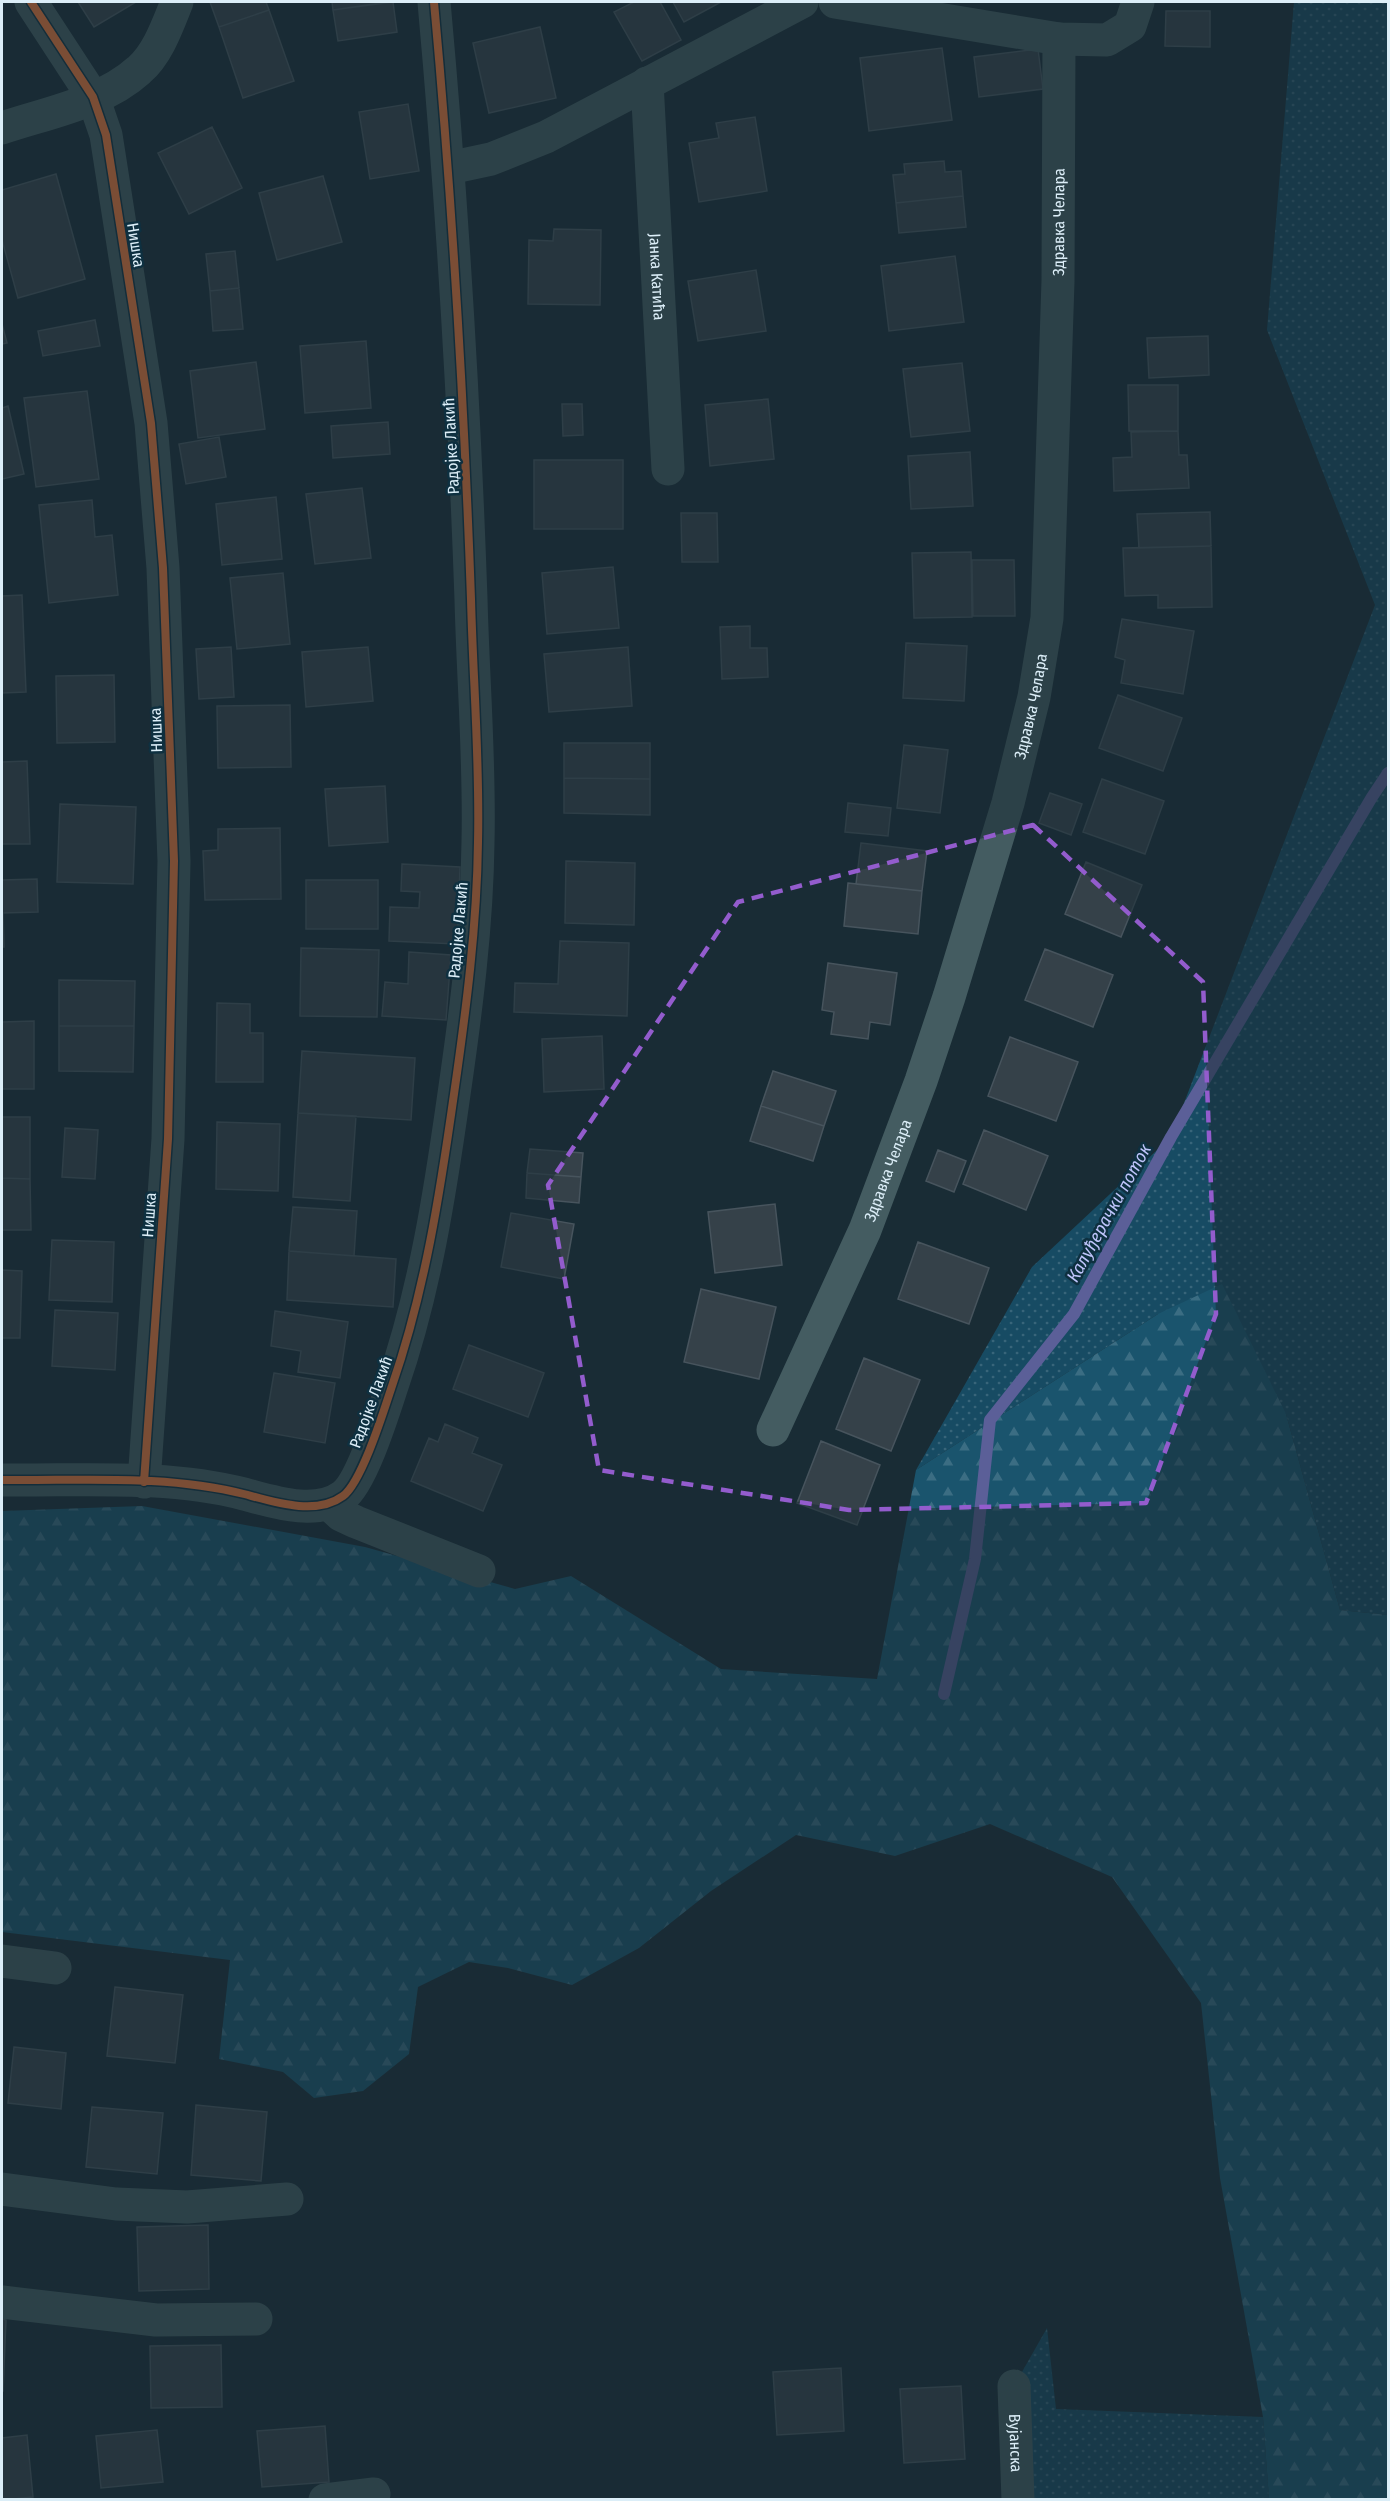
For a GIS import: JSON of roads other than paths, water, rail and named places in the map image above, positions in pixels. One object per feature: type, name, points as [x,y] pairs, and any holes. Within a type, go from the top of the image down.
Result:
[{"type":"street","name":"Нишка","points":[[31,2],[93,97],[106,135],[151,423],[163,567],[174,861],[168,1139],[144,1482]]},
{"type":"street","points":[[2,128],[93,97],[126,81],[140,69],[155,50],[177,2]]},
{"type":"street","name":"Радојке Лакић","points":[[329,1504],[349,1492],[353,1486],[380,1421],[411,1331],[441,1184],[460,1050],[474,917],[478,842],[468,501],[449,168],[434,2]]},
{"type":"street","points":[[449,168],[491,159],[546,137],[802,2]]},
{"type":"street","points":[[835,2],[1059,39],[1107,40],[1130,26],[1138,2]]},
{"type":"street","name":"Здравка Челара","points":[[772,1430],[866,1230],[918,1092],[1008,803],[1034,697],[1047,618],[1058,280],[1059,39]]},
{"type":"street","name":"Јанка Катића","points":[[647,83],[668,469]]},
{"type":"street","points":[[2,1480],[144,1482],[236,1492],[299,1505],[329,1504],[341,1515],[356,1522],[479,1570]]},
{"type":"street","points":[[2,1961],[55,1968]]},
{"type":"street","points":[[2,2189],[116,2204],[187,2207],[287,2199]]},
{"type":"street","points":[[2,2302],[156,2320],[256,2319]]},
{"type":"street","name":"Вујанска","points":[[1014,2386],[1018,2499]]},
{"type":"street","points":[[325,2499],[374,2494]]},
{"type":"waterway","name":"Калуђерачки поток","points":[[944,1694],[975,1559],[990,1420],[1074,1314],[1171,1137],[1388,773]]}]
